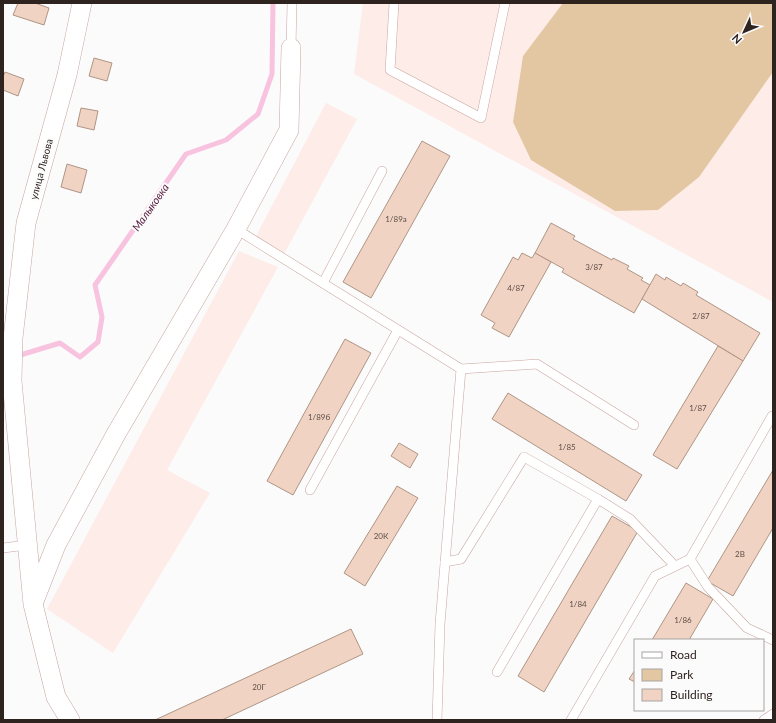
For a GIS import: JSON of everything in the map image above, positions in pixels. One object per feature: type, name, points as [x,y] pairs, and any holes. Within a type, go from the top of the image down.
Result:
[{"type":"street","name":"улица Львова","points":[[70,720],[56,697],[33,604],[8,337],[26,223],[67,75],[82,3]]},
{"type":"street","points":[[33,604],[63,531],[116,434],[236,229],[289,130],[291,48]]},
{"type":"lane","points":[[291,48],[292,3]]},
{"type":"lane","points":[[394,3],[390,70],[481,118],[505,3]]},
{"type":"lane","points":[[323,283],[382,171]]},
{"type":"lane","points":[[236,229],[461,369],[537,364],[634,425]]},
{"type":"lane","points":[[310,490],[398,330]]},
{"type":"lane","points":[[437,720],[440,624],[461,369]]},
{"type":"lane","points":[[571,720],[655,576],[690,559],[772,416]]},
{"type":"lane","points":[[445,562],[462,559],[524,457],[630,519],[675,566]]},
{"type":"lane","points":[[497,672],[598,499]]},
{"type":"lane","points":[[3,548],[27,545]]},
{"type":"lane","points":[[690,559],[708,587],[748,628],[773,640]]},
{"type":"lane","points":[[764,720],[773,714]]},
{"type":"shaded area","points":[[363,3],[773,3],[773,302],[354,74]]},
{"type":"shaded area","points":[[326,103],[357,119],[283,256],[254,240]]},
{"type":"shaded area","points":[[239,251],[278,267],[167,470],[210,493],[113,653],[47,609]]},
{"type":"green space","points":[[563,3],[773,3],[773,72],[699,177],[658,210],[615,211],[531,160],[513,122],[523,56]]},
{"type":"building","points":[[18,3],[35,3],[49,8],[44,25],[13,15]]},
{"type":"building","points":[[94,58],[112,63],[107,81],[89,76]]},
{"type":"building","points":[[5,72],[24,79],[18,96],[3,90],[3,77]]},
{"type":"building","points":[[81,108],[98,111],[94,130],[77,126]]},
{"type":"building","points":[[422,141],[450,156],[371,298],[343,282]]},
{"type":"building","points":[[67,164],[87,170],[81,193],[61,187]]},
{"type":"building","points":[[551,223],[575,236],[573,239],[612,260],[613,258],[629,266],[627,269],[643,278],[641,280],[650,285],[634,313],[562,272],[564,269],[535,253]]},
{"type":"building","points":[[522,253],[532,258],[535,253],[551,262],[509,337],[492,328],[495,323],[481,315],[513,257],[518,260]]},
{"type":"building","points":[[656,274],[665,280],[666,277],[681,286],[683,283],[698,292],[696,295],[760,333],[743,361],[642,299]]},
{"type":"building","points":[[345,339],[371,353],[293,495],[267,481]]},
{"type":"building","points":[[718,346],[743,361],[677,469],[653,455]]},
{"type":"building","points":[[508,393],[642,475],[626,501],[492,419]]},
{"type":"building","points":[[399,443],[418,454],[410,468],[391,456]]},
{"type":"building","points":[[773,470],[773,528],[733,596],[707,581]]},
{"type":"building","points":[[397,486],[418,498],[365,586],[344,573]]},
{"type":"building","points":[[612,516],[638,531],[544,692],[518,676]]},
{"type":"building","points":[[686,583],[713,599],[690,639],[653,639]]},
{"type":"building","points":[[351,629],[363,654],[222,720],[155,720]]},
{"type":"building","points":[[634,672],[634,682],[629,679]]},
{"type":"waterway","name":"Малыковка","points":[[17,356],[60,343],[80,357],[98,342],[102,317],[95,285],[186,154],[226,140],[258,114],[272,74],[273,3]]}]
